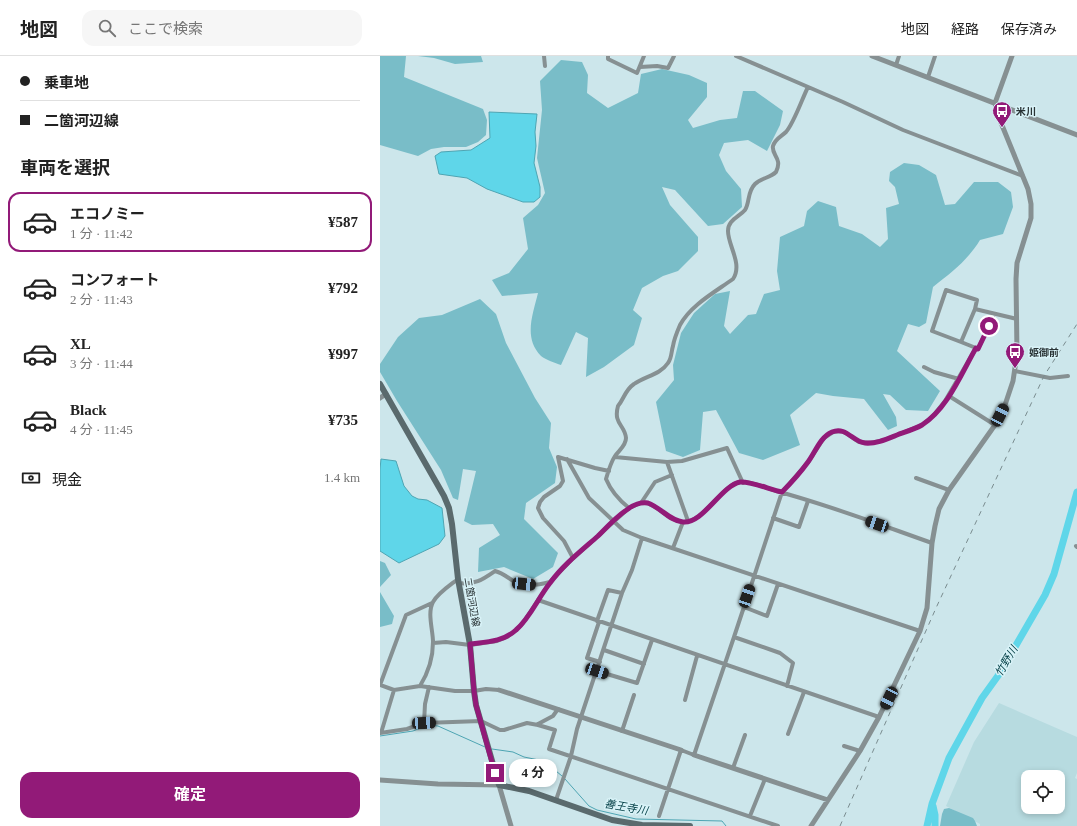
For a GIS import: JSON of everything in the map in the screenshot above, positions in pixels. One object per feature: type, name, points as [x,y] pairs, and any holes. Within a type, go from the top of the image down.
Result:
[{"type":"main road","name":"二箇河辺線","points":[[380,384],[383,396],[444,496],[449,508],[458,581],[470,644],[474,691],[481,722],[499,785]]},
{"type":"main road","points":[[499,785],[529,791],[612,820],[642,825],[690,826]]},
{"type":"street","points":[[544,56],[545,66]]},
{"type":"street","points":[[608,56],[608,59],[637,73],[644,56]]},
{"type":"street","points":[[640,67],[657,66],[668,68],[674,56]]},
{"type":"street","points":[[736,56],[903,130],[1023,176]]},
{"type":"street","points":[[873,56],[1077,135]]},
{"type":"street","points":[[896,65],[899,56]]},
{"type":"street","points":[[928,77],[936,56]]},
{"type":"street","points":[[811,826],[860,751],[879,717],[920,631],[927,608],[932,543],[938,513],[949,490],[995,425],[1005,405],[1015,371],[1018,354],[1017,263],[1031,218],[1031,204],[1028,189],[997,112],[995,103],[1012,56]]},
{"type":"street","points":[[629,508],[618,498],[609,486],[606,479],[615,457],[624,446],[626,438],[617,418],[617,411],[625,392],[634,384],[658,372],[667,364],[671,358],[676,335],[685,317],[733,279],[736,274],[736,266],[728,227],[732,220],[745,209],[753,186],[776,172],[779,164],[778,157],[774,152],[773,146],[776,140],[787,131],[792,123],[808,87]]},
{"type":"street","points":[[961,342],[977,300],[946,290],[932,331],[976,348]]},
{"type":"street","points":[[974,309],[1017,319]]},
{"type":"street","points":[[694,755],[782,492],[809,461],[818,446],[828,434],[837,430],[846,433],[859,442],[876,442],[922,425],[940,409],[949,396],[976,348],[978,349],[994,314]]},
{"type":"street","points":[[924,366],[934,372],[959,379]]},
{"type":"street","points":[[1015,371],[1050,378],[1068,376]]},
{"type":"street","points":[[949,396],[995,425]]},
{"type":"street","points":[[615,457],[667,462],[682,461],[727,448],[743,482]]},
{"type":"street","points":[[574,558],[564,541],[543,518],[538,508],[540,502],[544,497],[560,486],[563,481],[558,458],[567,459],[609,471]]},
{"type":"street","points":[[567,459],[590,498],[623,530],[642,538],[920,631]]},
{"type":"street","points":[[667,462],[686,522]]},
{"type":"street","points":[[641,503],[655,482],[672,475]]},
{"type":"street","points":[[916,478],[949,490]]},
{"type":"street","points":[[673,548],[686,522],[707,510],[729,488],[741,482],[782,492],[932,543]]},
{"type":"street","points":[[773,518],[799,527],[808,501]]},
{"type":"street","points":[[433,643],[446,642],[470,644],[507,637],[523,623],[550,582],[613,521],[629,508],[643,502],[652,504],[678,521],[686,522]]},
{"type":"street","points":[[556,800],[571,756],[581,717],[642,538]]},
{"type":"street","points":[[550,582],[537,585],[524,584],[516,582],[501,572],[495,571],[479,581],[470,584],[458,581],[437,596],[432,603],[406,615],[380,685],[394,690],[420,686],[456,691],[486,689],[499,690],[828,800]]},
{"type":"street","points":[[744,607],[768,616],[778,584]]},
{"type":"street","points":[[600,662],[587,658],[608,590],[622,593]]},
{"type":"street","points":[[538,600],[697,656],[879,717]]},
{"type":"street","points":[[420,686],[427,675],[433,643],[431,616],[432,603]]},
{"type":"street","points":[[734,637],[780,653],[793,663],[787,686]]},
{"type":"street","points":[[597,671],[637,684],[652,640]]},
{"type":"street","points":[[604,650],[644,664]]},
{"type":"street","points":[[685,700],[697,656]]},
{"type":"street","points":[[424,723],[429,687]]},
{"type":"street","points":[[394,690],[380,733],[407,729],[424,723],[481,722],[500,730],[527,724],[538,725],[555,730],[549,749],[778,826]]},
{"type":"street","points":[[788,734],[804,692]]},
{"type":"street","points":[[622,731],[634,695]]},
{"type":"street","points":[[538,725],[553,716],[558,709]]},
{"type":"street","points":[[733,768],[745,735]]},
{"type":"street","points":[[844,746],[860,751]]},
{"type":"street","points":[[658,816],[681,750]]},
{"type":"street","points":[[750,816],[765,779]]},
{"type":"street","points":[[380,780],[438,784],[499,785],[510,826]]},
{"type":"shaded area","points":[[380,56],[406,56],[404,77],[483,109],[487,120],[486,135],[478,142],[466,147],[444,147],[431,149],[418,156],[380,145]]},
{"type":"shaded area","points":[[418,56],[481,56],[483,62],[455,64],[434,58]]},
{"type":"shaded area","points":[[561,60],[582,62],[588,75],[587,93],[608,108],[638,93],[641,74],[662,69],[689,75],[707,83],[707,97],[688,120],[693,128],[720,120],[737,118],[743,91],[755,91],[783,111],[780,125],[767,151],[748,140],[724,143],[719,155],[726,171],[741,189],[742,207],[723,224],[708,226],[675,190],[662,187],[670,205],[698,237],[698,251],[678,271],[663,276],[642,288],[633,310],[642,318],[634,345],[604,367],[586,377],[588,338],[576,332],[561,365],[541,356],[535,349],[531,334],[532,317],[538,293],[502,296],[492,280],[509,273],[528,249],[523,218],[538,205],[545,193],[537,158],[542,110],[540,81]]},
{"type":"shaded area","points":[[489,112],[537,114],[534,163],[540,187],[540,197],[534,202],[523,202],[487,189],[467,178],[439,174],[435,156],[441,152],[471,150],[490,138]]},
{"type":"shaded area","points":[[904,163],[919,165],[936,175],[945,205],[955,204],[974,182],[998,182],[1011,192],[1013,207],[1003,234],[980,240],[953,271],[933,287],[926,323],[919,327],[908,324],[897,351],[940,391],[928,411],[906,410],[890,395],[883,394],[896,417],[897,426],[888,430],[864,399],[816,393],[790,415],[800,445],[763,460],[739,453],[716,410],[703,412],[700,450],[683,457],[666,451],[656,402],[674,380],[673,365],[681,333],[694,313],[715,294],[730,291],[724,326],[730,334],[748,315],[756,314],[764,294],[780,290],[777,271],[780,237],[804,226],[807,211],[818,201],[836,207],[839,226],[862,234],[880,247],[888,239],[886,208],[899,204],[895,187],[889,181],[890,172]]},
{"type":"shaded area","points":[[480,299],[496,314],[506,343],[535,398],[551,423],[549,448],[557,467],[555,483],[526,503],[524,519],[558,553],[553,567],[533,579],[504,567],[478,572],[479,548],[500,535],[493,524],[472,525],[464,521],[476,471],[463,469],[458,500],[453,498],[441,470],[380,372],[380,364],[398,337],[419,318],[442,315]]},
{"type":"shaded area","points":[[381,459],[396,461],[404,486],[412,496],[418,499],[427,500],[442,508],[445,536],[439,544],[399,563],[380,551]]},
{"type":"shaded area","points":[[380,561],[385,563],[391,575],[380,587]]},
{"type":"shaded area","points":[[380,592],[394,616],[392,624],[380,627]]},
{"type":"shaded area","points":[[999,703],[1077,737],[1077,773],[1075,778],[1077,779],[1077,826],[980,826],[980,824],[946,806],[974,742]]},
{"type":"shaded area","points":[[949,808],[973,818],[977,826],[940,826],[944,809]]},
{"type":"waterway","name":"竹野川","points":[[927,826],[932,804],[949,758],[982,698],[1000,673],[1045,595],[1054,574],[1077,492]]},
{"type":"waterway","name":"善王寺川","points":[[380,736],[413,731],[428,725],[438,726],[485,747]]},
{"type":"waterway","name":"善王寺川","points":[[492,749],[513,752],[524,757],[544,761],[562,776]]},
{"type":"waterway","name":"善王寺川","points":[[565,779],[589,806],[597,810],[636,819],[722,821],[726,826]]},
{"type":"waterway","points":[[933,806],[935,826]]},
{"type":"railway","points":[[840,826],[936,608],[1044,376],[1077,324]]},
{"type":"place","name":"米川","points":[[1002,128]]},
{"type":"place","name":"姫御前","points":[[1015,369]]},
{"type":"route","points":[[495,773],[476,705],[470,644],[507,637],[516,630],[523,623],[557,574],[629,508],[643,502],[648,503],[652,504],[678,521],[688,521],[707,510],[729,488],[741,482],[782,492],[809,461],[824,438],[832,432],[837,430],[841,431],[859,442],[871,443],[884,440],[922,425],[940,409],[949,396],[976,348],[978,349],[989,326]]}]
